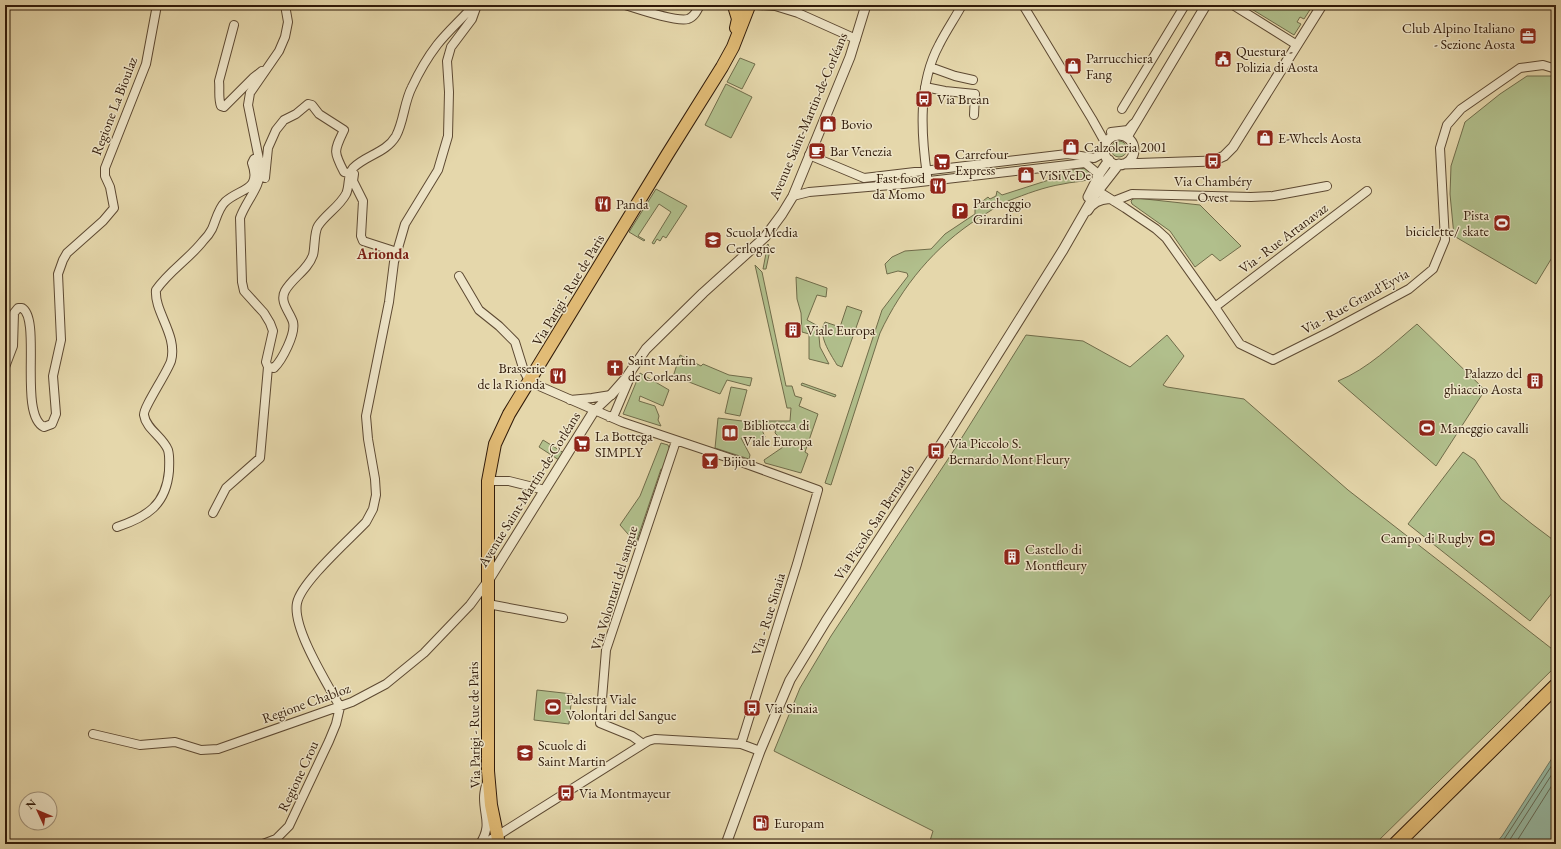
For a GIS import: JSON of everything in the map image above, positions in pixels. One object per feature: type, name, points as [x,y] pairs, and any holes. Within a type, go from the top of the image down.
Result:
[{"type":"highway","points":[[1396,844],[1556,686]]},
{"type":"highway","points":[[1409,844],[1556,698]]},
{"type":"main road","name":"Via Parigi - Rue de Paris","points":[[733,5],[740,8],[752,5]]},
{"type":"main road","name":"Via Parigi - Rue de Paris","points":[[727,58],[738,19],[733,5]]},
{"type":"main road","name":"Via Parigi - Rue de Paris","points":[[498,840],[491,805],[488,771],[488,481],[495,444],[502,429],[530,382],[727,58],[752,5]]},
{"type":"street","name":"Regione La Bioulaz","points":[[5,367],[13,346],[14,312],[18,308],[22,308],[27,312],[30,328],[30,365],[33,407],[39,424],[47,427],[52,424],[56,414],[53,376],[61,340],[58,274],[67,253],[103,222],[114,208],[110,187],[105,176],[105,168],[146,64],[157,5]]},
{"type":"street","points":[[213,513],[226,488],[260,458],[268,367],[266,362],[273,331],[264,314],[244,291],[242,282],[240,218],[243,209],[255,191],[260,180],[261,170],[248,105],[250,93],[279,51],[288,22],[285,5]]},
{"type":"street","points":[[268,367],[274,368],[282,360],[290,342],[293,323],[283,298],[285,291],[313,256],[317,227],[335,210],[347,193],[350,174],[353,169],[385,148],[396,135],[411,88],[429,56],[474,5]]},
{"type":"street","points":[[340,707],[301,634],[297,620],[297,603],[303,588],[366,522],[374,509],[376,495],[375,479],[369,451],[366,416],[387,316],[393,280],[394,262],[405,224],[438,170],[448,136],[449,92],[447,61],[451,47],[472,19],[477,5]]},
{"type":"street","points":[[625,5],[683,19],[692,17],[697,12],[700,5]]},
{"type":"street","points":[[752,5],[774,6],[798,13],[856,39]]},
{"type":"street","name":"Avenue Saint-Martin-de-Corléans","points":[[611,395],[633,369],[646,348],[703,293],[765,237],[782,214],[793,196],[856,39],[866,5]]},
{"type":"street","points":[[928,181],[923,109],[925,87],[930,67],[939,45],[962,5]]},
{"type":"street","points":[[1024,5],[1069,85],[1092,118],[1107,155],[1121,164],[1213,161],[1224,156],[1233,147],[1249,123],[1322,5]]},
{"type":"street","points":[[1122,109],[1185,5]]},
{"type":"street","points":[[1124,136],[1146,108],[1205,5]]},
{"type":"street","points":[[1232,5],[1297,45]]},
{"type":"street","points":[[234,25],[219,81],[219,100],[221,106],[224,107],[253,78],[265,70]]},
{"type":"street","name":"Via - Rue Grand'Eyvia","points":[[1098,191],[1156,229],[1166,238],[1240,344],[1273,360],[1409,289],[1433,269],[1445,240],[1440,148],[1447,125],[1461,109],[1520,68],[1543,65],[1556,70]]},
{"type":"street","points":[[930,67],[955,76],[972,80]]},
{"type":"street","points":[[925,87],[975,94],[974,115]]},
{"type":"street","points":[[255,191],[260,190],[264,185],[268,148],[276,130],[284,120],[296,114],[308,104],[312,105],[319,114],[344,130],[336,148],[337,158],[344,172],[354,174],[352,181],[363,201],[361,236],[363,241],[397,252]]},
{"type":"street","points":[[1111,132],[1128,130],[1146,108]]},
{"type":"street","points":[[1092,118],[1102,127],[1111,132],[1124,136],[1132,142],[1134,148],[1133,155],[1129,160],[1121,164]]},
{"type":"street","points":[[1107,155],[1109,138],[1115,135],[1124,136]]},
{"type":"street","points":[[809,155],[864,178],[1067,154],[1094,158],[1107,155]]},
{"type":"street","points":[[793,196],[808,192],[928,181],[1095,162],[1107,155]]},
{"type":"street","name":"Via Piccolo San Bernardo","points":[[1098,191],[1096,186],[1106,169],[1107,155]]},
{"type":"street","name":"Via Piccolo San Bernardo","points":[[1075,230],[1107,155]]},
{"type":"street","points":[[117,527],[134,522],[147,514],[157,505],[164,495],[168,481],[170,461],[168,450],[146,421],[144,413],[146,406],[164,378],[171,359],[171,344],[167,325],[158,304],[156,290],[202,243],[211,230],[218,212],[225,202],[248,189],[253,183],[255,170],[252,162],[258,157]]},
{"type":"street","points":[[1085,163],[1096,172],[1097,179]]},
{"type":"street","name":"Via Piccolo San Bernardo","points":[[729,842],[760,750],[790,680],[949,432],[1098,191],[1121,164]]},
{"type":"street","name":"Via Piccolo San Bernardo","points":[[1075,230],[1091,206],[1098,202],[1132,194],[1251,197],[1273,196],[1326,186]]},
{"type":"street","name":"Via - Rue Artanavaz","points":[[1215,307],[1367,191]]},
{"type":"street","points":[[459,276],[480,310],[515,342],[524,371],[530,382],[594,411],[676,441]]},
{"type":"street","points":[[609,417],[612,416],[615,411],[633,369]]},
{"type":"street","points":[[569,400],[611,395]]},
{"type":"street","points":[[611,395],[614,397],[615,411],[622,422]]},
{"type":"street","points":[[594,411],[611,395]]},
{"type":"street","name":"Avenue Saint-Martin-de-Corléans","points":[[487,582],[594,411]]},
{"type":"street","name":"Via - Rue Sinaia","points":[[676,441],[741,462],[818,490],[797,564],[741,744]]},
{"type":"street","name":"Via Volontari del sangue","points":[[643,744],[632,736],[600,723],[606,650],[676,441]]},
{"type":"street","points":[[488,481],[509,481],[545,490]]},
{"type":"street","name":"Regione Chabloz","points":[[93,734],[140,745],[175,742],[201,750],[210,750],[218,749],[279,726],[340,707],[386,684],[424,653],[470,605],[487,582]]},
{"type":"street","points":[[488,604],[563,618]]},
{"type":"street","name":"Regione Crou","points":[[263,844],[278,842],[289,826],[312,779],[336,724],[340,707]]},
{"type":"street","points":[[484,844],[498,840],[643,744],[655,739],[741,744],[760,750]]},
{"type":"street","points":[[480,844],[485,836],[487,821],[484,798],[488,771]]},
{"type":"shaded area","points":[[1245,5],[1313,5],[1304,19],[1300,17],[1297,22],[1301,24],[1294,35]]},
{"type":"shaded area","points":[[740,58],[755,64],[742,89],[727,82]]},
{"type":"shaded area","points":[[1527,76],[1556,76],[1556,251],[1536,284],[1454,236],[1450,194],[1451,166],[1465,122],[1500,94]]},
{"type":"shaded area","points":[[726,84],[752,97],[731,138],[705,125]]},
{"type":"shaded area","points":[[1116,141],[1122,141],[1127,146],[1125,155],[1122,157],[1116,157],[1111,152],[1111,146]]},
{"type":"shaded area","points":[[1086,168],[1093,173],[1087,180],[1056,185],[1028,193],[997,207],[963,229],[948,241],[921,268],[909,283],[880,333],[831,485],[825,483],[882,310],[908,276],[907,273],[898,271],[887,274],[885,264],[892,257],[905,251],[931,249],[945,234],[975,214],[975,207],[988,197],[990,199],[996,196],[997,191],[1002,195],[1052,179],[1051,173]]},
{"type":"shaded area","points":[[656,189],[687,206],[666,238],[663,236],[660,241],[657,239],[654,244],[652,243],[671,212],[659,204],[638,236],[645,240],[644,241],[629,232]]},
{"type":"shaded area","points":[[1136,198],[1200,205],[1241,246],[1220,261],[1212,254],[1195,267],[1170,231],[1132,204],[1131,201]]},
{"type":"shaded area","points":[[768,244],[770,250],[766,269],[763,269],[766,247]]},
{"type":"shaded area","points":[[755,265],[762,272],[786,386],[792,386],[795,396],[802,398],[799,406],[818,414],[805,452],[808,454],[801,473],[765,463],[764,460],[786,445],[784,441],[778,438],[779,437],[775,433],[775,425],[772,427],[769,425],[762,430],[765,437],[761,439],[763,443],[758,446],[751,436],[747,438],[744,436],[741,438],[750,455],[749,459],[715,448],[718,418],[742,421],[790,421],[791,408],[787,408]]},
{"type":"shaded area","points":[[796,277],[827,288],[826,297],[817,295],[807,320],[818,326],[820,347],[829,364],[809,359],[809,334],[802,332],[801,313],[797,299]]},
{"type":"shaded area","points":[[847,306],[862,311],[842,367],[837,365],[825,344],[823,338],[823,327],[825,322],[840,327]]},
{"type":"shaded area","name":"Maneggio cavalli","points":[[1417,324],[1485,390],[1436,466],[1338,381],[1370,363]]},
{"type":"shaded area","points":[[1026,335],[1083,341],[1130,367],[1167,335],[1184,356],[1163,385],[1167,387],[1244,399],[1348,490],[1556,652],[1556,666],[1375,844],[929,844],[933,831],[774,751],[800,688],[831,636],[956,447]]},
{"type":"shaded area","points":[[680,355],[701,366],[703,364],[729,375],[752,378],[750,386],[727,380],[720,394],[676,377],[674,381],[672,380]]},
{"type":"shaded area","points":[[640,373],[669,390],[663,406],[640,396],[639,401],[655,406],[661,426],[623,414]]},
{"type":"shaded area","points":[[802,383],[836,395],[835,397],[801,385]]},
{"type":"shaded area","points":[[731,387],[747,390],[740,416],[725,413]]},
{"type":"shaded area","points":[[543,440],[564,453],[559,460],[539,447]]},
{"type":"shaded area","points":[[661,443],[668,445],[670,450],[663,469],[661,469],[636,543],[620,525],[640,496]]},
{"type":"shaded area","name":"Campo di Rugby","points":[[1463,452],[1475,460],[1501,499],[1556,542],[1556,588],[1530,621],[1408,524]]},
{"type":"shaded area","name":"Palestra Viale Volontari del Sangue","points":[[537,690],[572,694],[569,724],[534,720]]},
{"type":"water","points":[[1556,752],[1556,844],[1495,844],[1502,836]]},
{"type":"place","name":"Club Alpino Italiano - Sezione Aosta","points":[[1528,36]]},
{"type":"place","name":"Questura - Polizia di Aosta","points":[[1223,59]]},
{"type":"place","name":"Parrucchiera Fang","points":[[1073,66]]},
{"type":"place","name":"Via Brean","points":[[924,99]]},
{"type":"place","name":"Bovio","points":[[828,124]]},
{"type":"place","name":"E-Wheels Aosta","points":[[1265,138]]},
{"type":"place","name":"Calzoleria 2001","points":[[1071,147]]},
{"type":"place","name":"Bar Venezia","points":[[817,151]]},
{"type":"place","name":"Via Chambéry Ovest","points":[[1213,161]]},
{"type":"place","name":"Carrefour Express","points":[[942,162]]},
{"type":"place","name":"ViSiVeDe","points":[[1026,175]]},
{"type":"place","name":"Fast food da Momo","points":[[938,186]]},
{"type":"place","name":"Panda","points":[[603,204]]},
{"type":"place","name":"Parcheggio Girardini","points":[[960,211]]},
{"type":"place","name":"Pista biciclette/ skate","points":[[1502,223]]},
{"type":"place","name":"Scuola Media Cerlogne","points":[[713,240]]},
{"type":"place","name":"Viale Europa","points":[[793,330]]},
{"type":"place","name":"Saint Martin de Corleans","points":[[615,368]]},
{"type":"place","name":"Brasserie de la Rionda","points":[[558,376]]},
{"type":"place","name":"Palazzo del ghiaccio Aosta","points":[[1535,381]]},
{"type":"place","name":"Maneggio cavalli","points":[[1427,428]]},
{"type":"place","name":"Biblioteca di Viale Europa","points":[[730,433]]},
{"type":"place","name":"La Bottega SIMPLY","points":[[582,444]]},
{"type":"place","name":"Via Piccolo S. Bernardo Mont Fleury","points":[[936,451]]},
{"type":"place","name":"Bijiou","points":[[710,461]]},
{"type":"place","name":"Campo di Rugby","points":[[1487,538]]},
{"type":"place","name":"Castello di Montfleury","points":[[1012,557]]},
{"type":"place","name":"Palestra Viale Volontari del Sangue","points":[[553,707]]},
{"type":"place","name":"Via Sinaia","points":[[752,708]]},
{"type":"place","name":"Scuole di Saint Martin","points":[[525,753]]},
{"type":"place","name":"Via Montmayeur","points":[[566,793]]},
{"type":"place","name":"Europam","points":[[761,823]]},
{"type":"district","name":"Arionda","points":[[383,254]]}]
